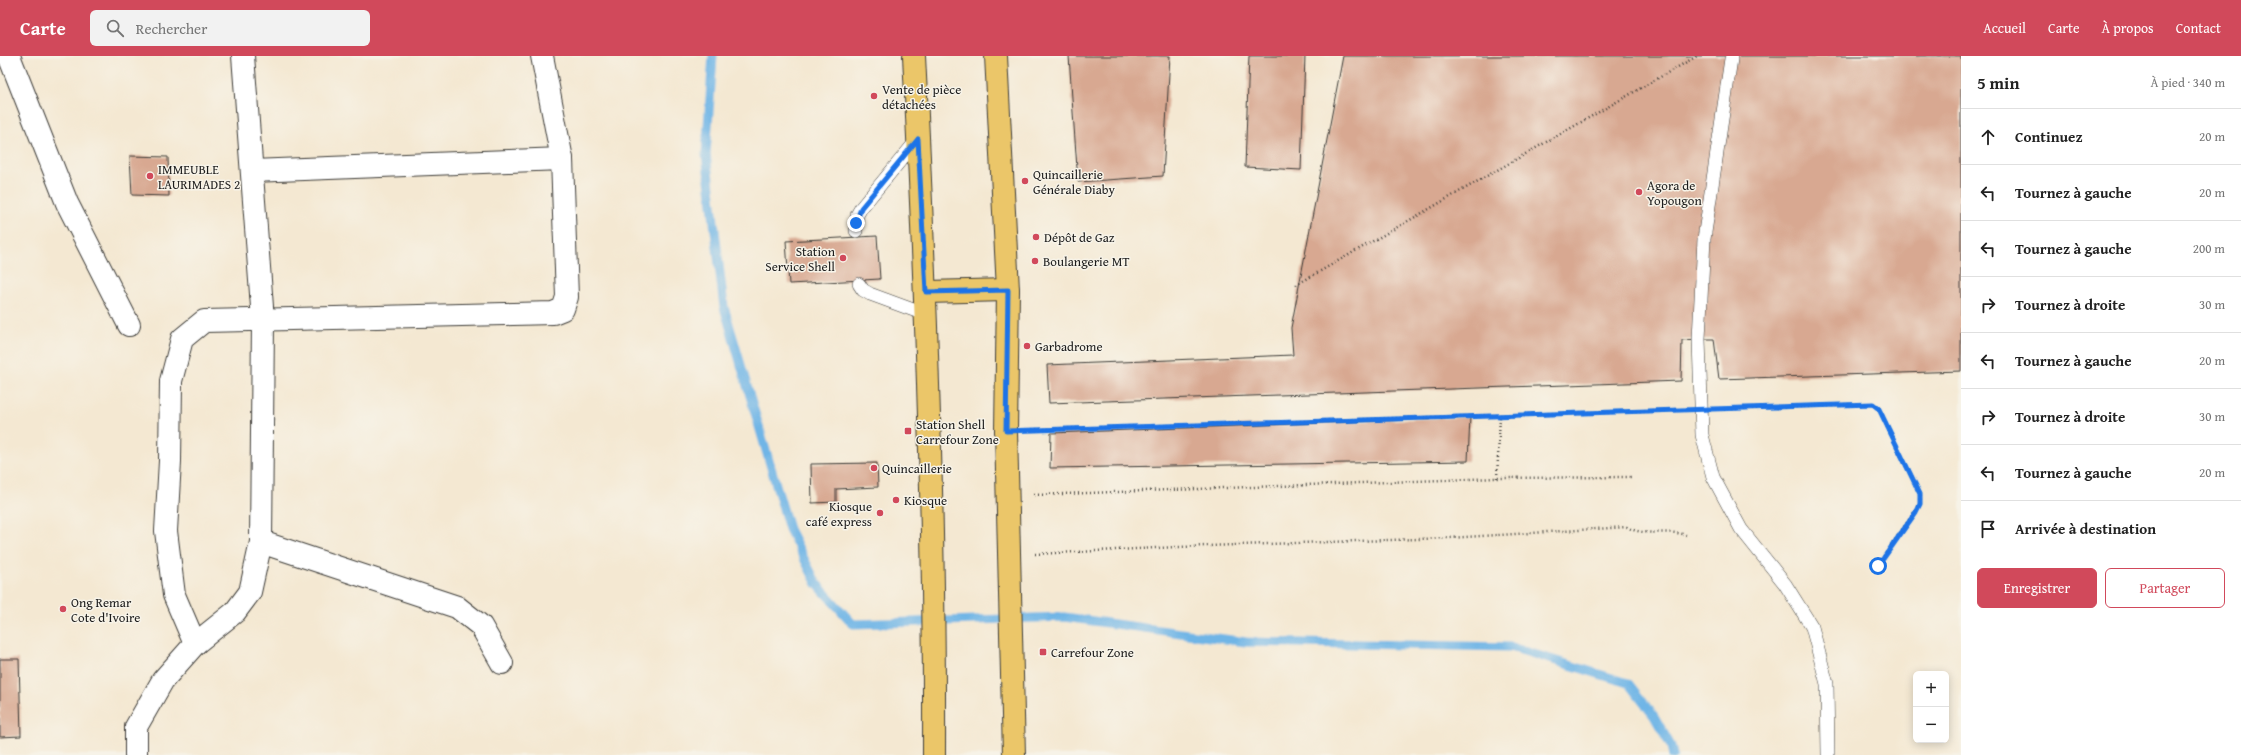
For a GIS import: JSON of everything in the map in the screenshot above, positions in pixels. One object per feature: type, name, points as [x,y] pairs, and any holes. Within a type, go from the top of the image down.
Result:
[{"type":"main road","points":[[914,56],[927,315],[934,647],[934,755]]},
{"type":"main road","points":[[996,56],[1008,290],[1006,431],[1014,755]]},
{"type":"main road","points":[[926,292],[1008,290]]},
{"type":"street","points":[[9,56],[67,203],[129,325]]},
{"type":"street","points":[[136,755],[136,727],[163,680],[196,644],[236,612],[250,592],[261,542],[263,320],[243,56]]},
{"type":"street","points":[[196,644],[174,595],[166,531],[170,461],[171,381],[182,339],[204,321],[553,313],[563,309],[567,298],[562,159],[542,56]]},
{"type":"street","points":[[252,170],[562,159]]},
{"type":"street","points":[[261,542],[457,607],[481,626],[502,663]]},
{"type":"lane","points":[[1732,59],[1704,239],[1699,339],[1702,435],[1713,477],[1741,530],[1785,584],[1812,627],[1827,684],[1828,755]]},
{"type":"lane","points":[[856,231],[857,215],[861,208],[918,139]]},
{"type":"lane","points":[[859,284],[863,290],[870,294],[927,315]]},
{"type":"path","points":[[1296,285],[1697,56]]},
{"type":"path","points":[[1006,431],[1873,404],[1879,409],[1920,494],[1920,504],[1878,566]]},
{"type":"path","points":[[1498,478],[1500,416]]},
{"type":"path","points":[[1008,496],[1498,478],[1631,477]]},
{"type":"path","points":[[1009,556],[1177,547],[1449,538],[1627,527],[1635,532],[1676,532],[1686,535]]},
{"type":"building","points":[[1069,56],[1170,56],[1163,176],[1078,182]]},
{"type":"building","points":[[1249,56],[1305,56],[1301,170],[1245,167]]},
{"type":"building","name":"Agora de Yopougon","points":[[1343,56],[1961,56],[1961,371],[1719,379],[1714,339],[1699,339],[1682,340],[1681,381],[1049,403],[1047,365],[1293,355],[1291,328]]},
{"type":"building","name":"IMMEUBLE LAURIMADES 2","points":[[130,156],[168,157],[169,196],[132,195]]},
{"type":"building","points":[[877,236],[880,279],[789,284],[786,241]]},
{"type":"building","points":[[1470,417],[1468,461],[1050,468],[1051,433]]},
{"type":"building","points":[[877,463],[878,487],[836,489],[836,502],[812,503],[811,464]]},
{"type":"building","points":[[0,659],[19,659],[21,736],[0,737]]},
{"type":"waterway","points":[[713,56],[706,154],[724,307],[789,529],[817,584],[853,624],[1064,617],[1246,642],[1511,647],[1628,683],[1654,716],[1671,746],[1673,755]]},
{"type":"place","name":"Vente de pièce détachées","points":[[874,96]]},
{"type":"place","name":"IMMEUBLE LAURIMADES 2","points":[[150,176]]},
{"type":"place","name":"Quincaillerie Générale Diaby","points":[[1025,181]]},
{"type":"place","name":"Agora de Yopougon","points":[[1639,192]]},
{"type":"place","name":"Dépôt de Gaz","points":[[1036,237]]},
{"type":"place","name":"Station Service Shell","points":[[843,258]]},
{"type":"place","name":"Boulangerie MT","points":[[1035,261]]},
{"type":"place","name":"Garbadrome","points":[[1027,346]]},
{"type":"place","name":"Station Shell Carrefour Zone","points":[[908,431]]},
{"type":"place","name":"Quincaillerie","points":[[874,468]]},
{"type":"place","name":"Kiosque","points":[[896,500]]},
{"type":"place","name":"Kiosque café express","points":[[880,513]]},
{"type":"place","name":"Ong Remar Cote d'Ivoire","points":[[63,609]]},
{"type":"place","name":"Carrefour Zone","points":[[1043,652]]},
{"type":"route","points":[[856,223],[857,215],[861,208],[918,139],[926,292],[1008,290],[1006,431],[1873,404],[1879,409],[1920,494],[1920,504],[1916,512],[1878,566]]}]
